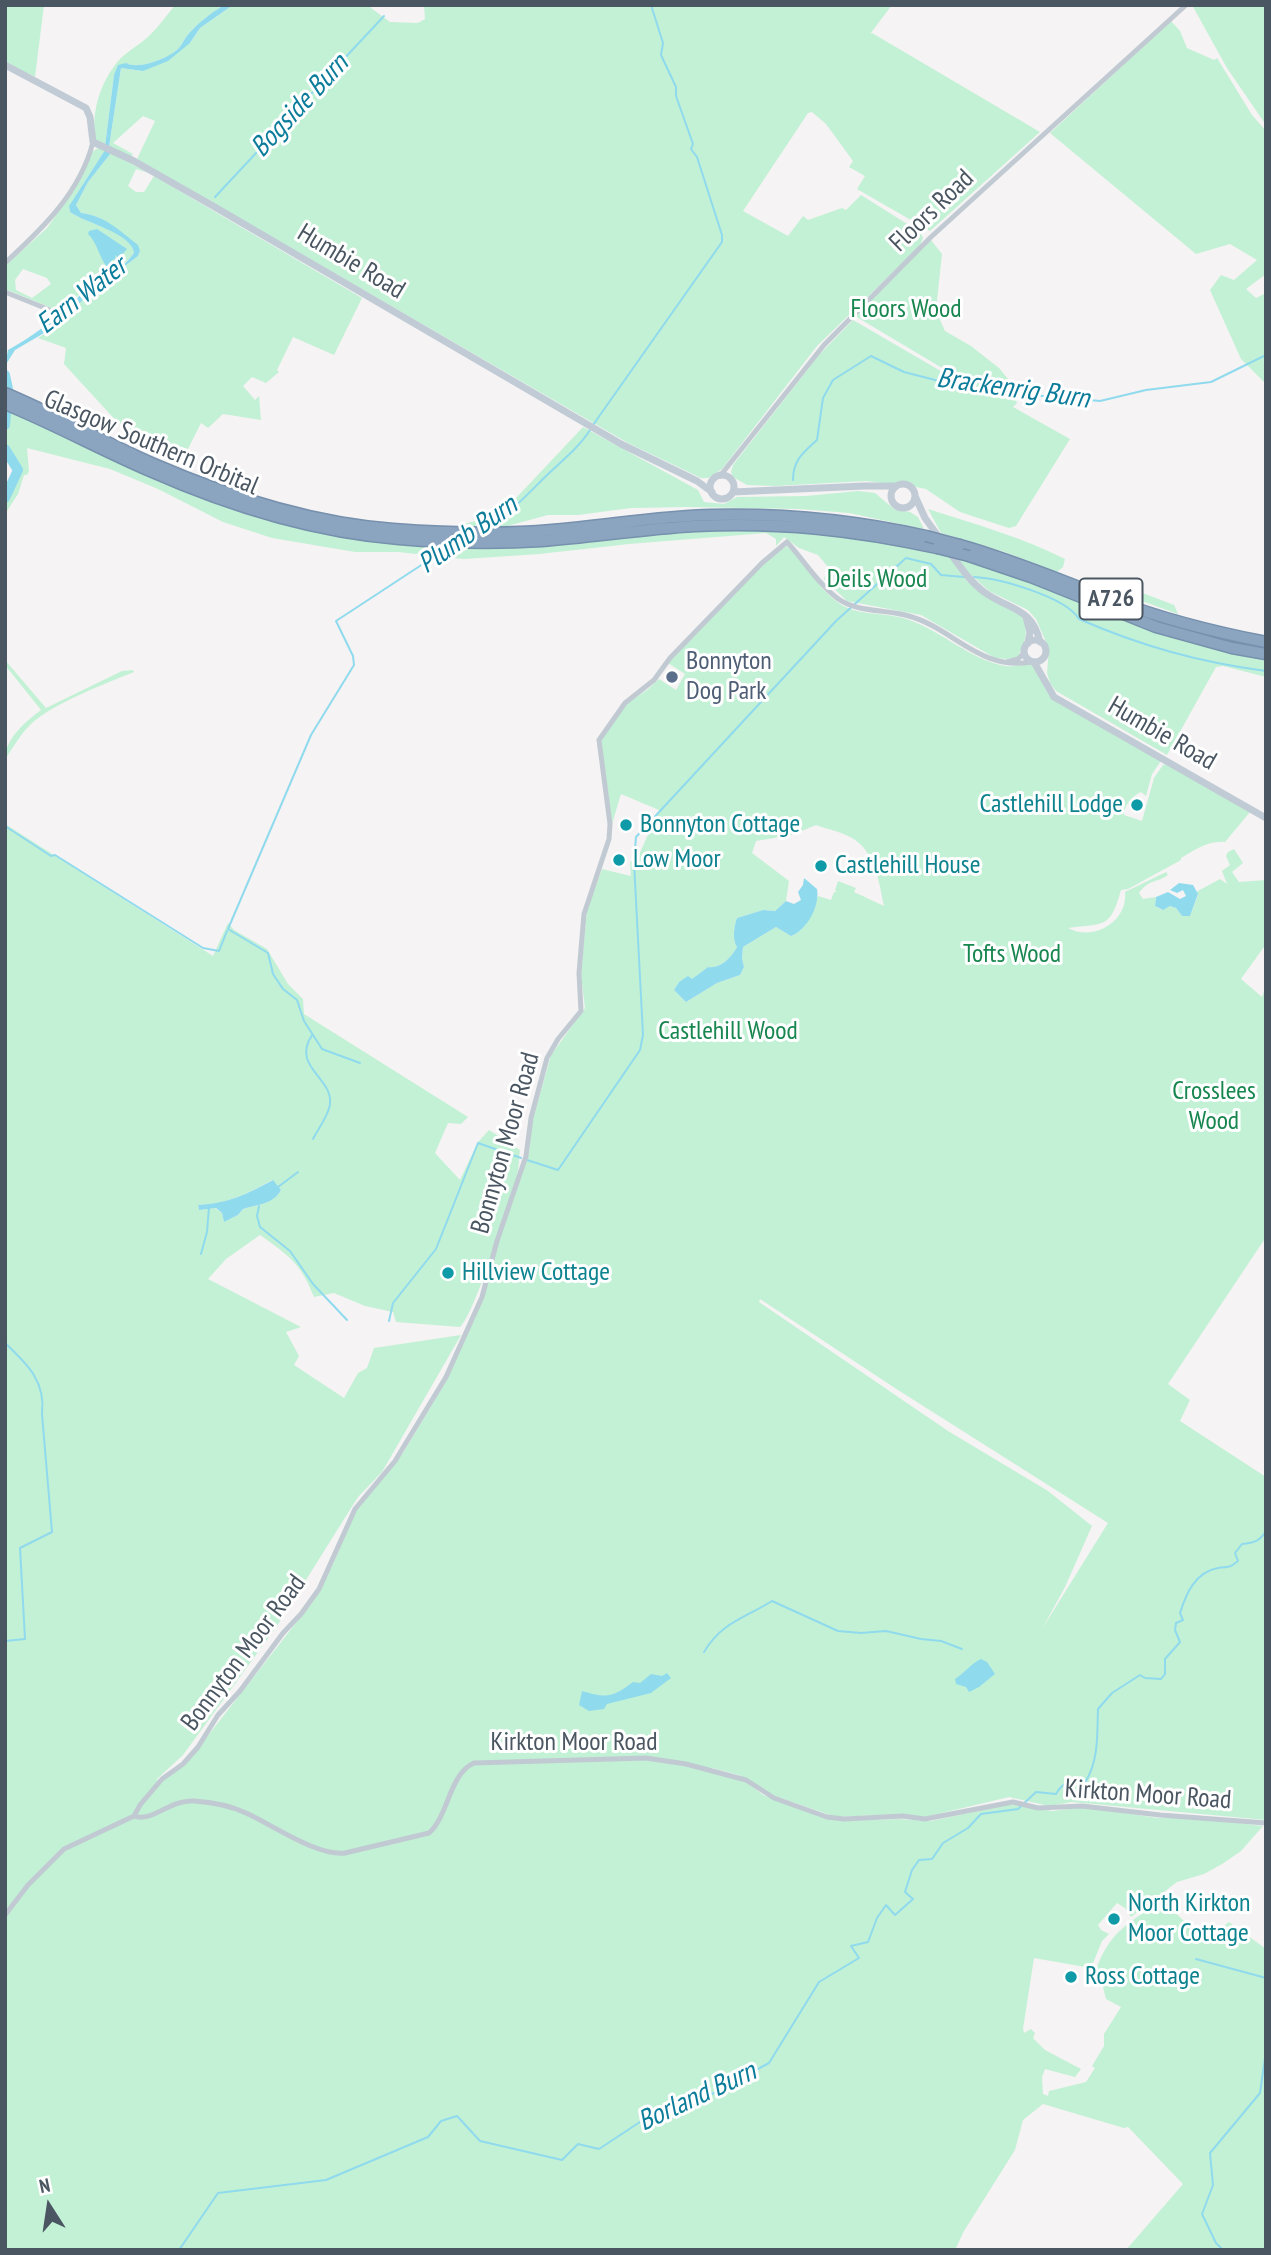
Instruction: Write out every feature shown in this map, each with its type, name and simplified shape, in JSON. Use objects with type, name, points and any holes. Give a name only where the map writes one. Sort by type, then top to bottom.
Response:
[{"type":"highway","name":"Glasgow Southern Orbital","points":[[5,393],[153,463],[201,482],[274,506],[338,521],[390,529],[505,533],[708,515],[846,521],[960,545],[1003,558],[1154,614],[1199,628],[1266,642]]},
{"type":"highway","name":"Glasgow Southern Orbital","points":[[5,404],[197,491],[275,517],[343,532],[428,541],[490,543],[693,526],[758,524],[867,533],[969,556],[1031,577],[1156,627],[1232,648],[1266,654]]},
{"type":"street","name":"Floors Road","points":[[724,478],[824,345],[931,237],[1186,5]]},
{"type":"street","points":[[5,65],[86,108],[97,144],[57,211],[41,230],[5,263]]},
{"type":"street","name":"Humbie Road","points":[[97,144],[213,206],[621,444],[697,481],[712,492]]},
{"type":"street","points":[[5,292],[55,312]]},
{"type":"street","points":[[697,481],[724,478],[748,490]]},
{"type":"street","points":[[724,478],[711,485],[717,498],[724,499],[733,492],[748,490],[908,485],[925,518],[969,578],[985,593],[1025,615],[1035,625],[1040,642],[1046,649],[1044,678]]},
{"type":"street","points":[[724,478],[733,492]]},
{"type":"street","points":[[874,486],[896,506],[915,510],[925,518]]},
{"type":"street","points":[[892,500],[891,493],[896,486]]},
{"type":"street","points":[[902,508],[912,504],[915,496]]},
{"type":"street","name":"Bonnyton Moor Road","points":[[134,1816],[162,1779],[183,1764],[198,1747],[223,1709],[319,1589],[355,1509],[395,1461],[446,1377],[478,1310],[497,1241],[526,1156],[530,1118],[547,1058],[558,1039],[582,1011],[579,973],[584,914],[609,839],[610,824],[599,740],[625,703],[654,680],[670,658],[787,542],[838,599],[850,605],[912,617],[1000,663]]},
{"type":"street","points":[[1000,663],[1018,659],[1024,653],[1030,632],[1025,615]]},
{"type":"street","points":[[1027,643],[1034,640],[1040,642]]},
{"type":"street","name":"Humbie Road","points":[[1024,653],[1055,696],[1266,818]]},
{"type":"street","points":[[1000,663],[1016,665],[1044,658]]},
{"type":"street","name":"Kirkton Moor Road","points":[[134,1816],[148,1818],[180,1801],[210,1803],[242,1811],[330,1853],[345,1853],[429,1833],[464,1770],[474,1763],[634,1758],[686,1764],[727,1774],[746,1780],[774,1798],[827,1817],[844,1819],[903,1816],[925,1819],[1013,1802],[1038,1808],[1082,1806],[1266,1823]]},
{"type":"street","points":[[5,1915],[28,1885],[64,1849],[134,1816]]},
{"type":"green space","points":[[5,5],[44,5],[35,77],[5,63]]},
{"type":"green space","points":[[175,5],[224,5],[199,24],[172,53],[144,64],[125,63],[114,75],[105,146],[96,141],[95,130],[96,108],[102,87],[120,59],[150,35]]},
{"type":"green space","points":[[233,5],[367,5],[390,22],[418,23],[425,19],[424,5],[892,5],[870,34],[1040,132],[930,231],[857,189],[865,176],[849,167],[853,161],[826,124],[812,112],[808,113],[743,211],[788,236],[803,216],[808,220],[842,208],[846,210],[861,195],[920,232],[923,238],[920,246],[817,346],[722,469],[708,478],[701,478],[628,443],[137,159],[155,121],[143,116],[113,143],[133,154],[131,157],[109,147],[121,68],[143,71],[190,43],[200,28]]},
{"type":"green space","points":[[1192,5],[1266,5],[1266,125],[1227,68]]},
{"type":"green space","points":[[1171,21],[1180,31],[1187,48],[1214,60],[1217,58],[1252,115],[1266,131],[1266,274],[1246,289],[1256,298],[1266,293],[1266,384],[1241,359],[1210,290],[1221,275],[1234,280],[1257,260],[1230,244],[1196,254],[1050,133]]},
{"type":"green space","points":[[98,148],[105,150],[69,206],[70,212],[125,239],[134,253],[117,269],[84,290],[61,315],[57,310],[5,289],[5,266],[47,228],[64,204],[92,152]],"holes":[[[23,269],[47,278],[51,284],[32,298],[16,290],[15,280]]]},
{"type":"green space","points":[[111,153],[149,173],[136,169],[128,186],[136,192],[144,192],[154,176],[362,298],[334,355],[293,337],[277,370],[279,372],[266,383],[252,377],[243,386],[255,400],[259,396],[261,420],[223,414],[208,428],[201,423],[184,457],[131,437],[64,364],[66,348],[38,338],[63,322],[87,295],[138,256],[140,251],[113,226],[98,217],[81,213],[76,205],[88,182]]},
{"type":"green space","name":"Floors Wood","points":[[931,240],[942,254],[937,313],[945,331],[971,346],[999,368],[1008,379],[1017,403],[1013,407],[1070,439],[1016,526],[1009,528],[960,512],[926,489],[906,482],[892,484],[866,481],[775,486],[747,485],[733,477],[733,465],[819,355],[853,320],[982,395],[984,393],[855,316]]},
{"type":"green space","name":"Deils Wood","points":[[10,412],[178,488],[393,542],[471,547],[515,546],[661,531],[752,526],[884,540],[949,556],[967,581],[1021,615],[1026,630],[1024,641],[1018,657],[995,658],[921,615],[847,601],[824,579],[828,567],[818,555],[799,548],[784,537],[776,546],[776,539],[766,533],[464,559],[398,552],[355,552],[272,538],[223,522],[158,489],[110,469],[27,448],[29,471],[24,475],[18,494],[5,514],[8,497],[19,469],[5,444]]},
{"type":"green space","points":[[583,427],[698,490],[704,502],[724,504],[737,497],[806,496],[858,491],[875,493],[894,509],[910,512],[918,517],[924,529],[849,513],[799,509],[687,507],[631,508],[578,515],[548,515],[507,526],[464,526],[501,514]]},
{"type":"green space","points":[[928,509],[998,531],[1049,551],[1065,559],[1063,567],[1057,572],[1005,552],[941,533]]},
{"type":"green space","points":[[786,546],[823,589],[843,606],[903,618],[1000,665],[1032,664],[1052,698],[1161,761],[1152,774],[1146,796],[1141,792],[1135,796],[1127,804],[1124,815],[1142,821],[1154,778],[1163,765],[1167,764],[1250,812],[1225,842],[1202,846],[1128,889],[1121,890],[1113,912],[1104,922],[1068,928],[1088,932],[1107,926],[1121,912],[1125,892],[1166,872],[1168,875],[1146,885],[1139,893],[1143,899],[1156,897],[1155,906],[1162,910],[1170,906],[1176,908],[1182,916],[1190,916],[1198,895],[1196,892],[1220,879],[1227,884],[1222,871],[1230,865],[1226,856],[1234,849],[1243,863],[1232,872],[1239,882],[1266,880],[1266,944],[1241,979],[1262,997],[1266,986],[1266,1237],[1168,1384],[1190,1400],[1180,1421],[1266,1477],[1266,1820],[1072,1802],[1049,1806],[1009,1797],[925,1817],[902,1814],[836,1817],[772,1795],[739,1775],[712,1768],[711,1772],[748,1783],[763,1795],[818,1816],[841,1821],[931,1821],[986,1807],[1011,1804],[1052,1811],[1084,1807],[1158,1818],[1197,1818],[1263,1826],[1241,1851],[1204,1874],[1177,1882],[1131,1917],[1125,1908],[1117,1903],[1098,1925],[1109,1934],[1102,1941],[1091,1968],[1034,1958],[1023,2029],[1024,2033],[1031,2029],[1035,2033],[1033,2038],[1045,2050],[1081,2069],[1075,2077],[1045,2069],[1042,2077],[1043,2094],[1048,2096],[1049,2091],[1086,2082],[1104,2046],[1104,2034],[1121,2007],[1106,1999],[1100,1975],[1096,1970],[1115,1936],[1162,1900],[1205,1941],[1229,1922],[1266,1949],[1266,2250],[1126,2250],[1183,2184],[1128,2127],[1043,2104],[1023,2120],[1015,2150],[955,2250],[5,2250],[5,824],[213,956],[228,923],[234,930],[267,949],[288,984],[303,999],[304,1014],[468,1117],[461,1124],[448,1123],[435,1153],[460,1180],[478,1142],[489,1130],[520,1150],[515,1184],[501,1228],[474,1302],[460,1327],[396,1322],[393,1312],[365,1306],[334,1293],[314,1297],[293,1261],[260,1235],[226,1259],[208,1279],[301,1327],[286,1332],[299,1356],[294,1365],[344,1398],[358,1373],[367,1368],[374,1348],[461,1335],[382,1472],[358,1497],[277,1626],[183,1755],[156,1780],[163,1780],[188,1761],[310,1605],[333,1564],[356,1510],[403,1453],[446,1381],[484,1297],[499,1239],[529,1153],[531,1126],[551,1055],[585,1008],[581,975],[587,909],[602,869],[631,876],[630,862],[638,857],[659,810],[621,794],[612,824],[601,739],[626,704],[659,679],[676,690],[685,674],[668,663],[760,567]],"holes":[[[816,825],[848,836],[866,851],[875,868],[884,906],[854,892],[856,888],[838,881],[835,890],[837,892],[834,892],[831,900],[818,896],[805,925],[797,933],[791,936],[776,927],[743,947],[744,967],[740,975],[717,983],[686,1002],[674,990],[679,982],[688,977],[691,980],[708,967],[725,962],[732,955],[737,947],[734,941],[737,918],[763,910],[775,911],[786,901],[789,881],[752,853],[756,841],[792,835]],[[272,1180],[281,1190],[274,1199],[243,1209],[238,1215],[224,1222],[222,1213],[215,1208],[199,1210],[198,1205],[245,1194]],[[760,1299],[1108,1523],[1042,1629],[1065,1587],[1092,1526],[1048,1491],[948,1431],[759,1302]]]},
{"type":"green space","points":[[957,559],[994,569],[1194,643],[1266,658],[1266,677],[1223,666],[1216,667],[1167,755],[1056,691],[1047,673],[1049,649],[1036,619],[1028,610],[989,591]]},
{"type":"green space","points":[[1119,584],[1174,605],[1178,614],[1111,590]]},
{"type":"green space","points":[[5,660],[46,708],[122,671],[134,672],[40,716],[24,732],[5,759],[12,738],[41,710],[5,665]]},
{"type":"water","points":[[224,5],[233,5],[200,28],[190,43],[168,61],[143,71],[121,68],[109,147],[105,146],[114,75],[118,65],[145,64],[172,53],[199,23]]},
{"type":"water","points":[[105,150],[111,153],[88,182],[76,205],[81,213],[104,220],[138,245],[138,256],[87,295],[63,322],[15,350],[5,366],[8,350],[66,311],[83,292],[118,269],[134,253],[131,246],[117,234],[70,212],[69,206]]},
{"type":"water","points":[[97,229],[127,249],[119,258],[115,255],[116,259],[107,267],[88,234],[89,231]]},
{"type":"water","points":[[804,878],[817,889],[817,896],[814,910],[802,929],[791,936],[776,927],[743,947],[744,967],[740,975],[717,983],[686,1002],[674,990],[679,982],[688,976],[692,979],[708,967],[725,962],[732,955],[737,947],[734,933],[737,918],[763,910],[775,911],[786,901],[794,904],[801,900],[798,892]]},
{"type":"water","points":[[1179,883],[1193,885],[1198,894],[1190,916],[1182,916],[1176,908],[1170,906],[1163,910],[1155,906],[1156,897],[1168,892],[1180,899],[1186,896],[1183,890],[1177,893],[1170,890]]},
{"type":"water","points":[[273,1180],[281,1190],[274,1199],[243,1209],[238,1215],[224,1222],[222,1213],[216,1208],[199,1210],[198,1205],[237,1197]]},
{"type":"water","points":[[981,1659],[987,1662],[995,1674],[969,1692],[966,1687],[956,1684],[955,1679]]},
{"type":"water","points":[[667,1673],[671,1678],[651,1693],[607,1704],[604,1709],[589,1711],[579,1705],[582,1691],[609,1695],[633,1682],[640,1683],[651,1674],[662,1676]]},
{"type":"waterway","name":"Plumb Burn","points":[[593,425],[722,242],[697,157],[691,149],[693,144],[676,96],[676,87],[661,55],[663,43],[651,5]]},
{"type":"waterway","name":"Bogside Burn","points":[[215,197],[384,16]]},
{"type":"waterway","name":"Brackenrig Burn","points":[[793,480],[797,462],[817,440],[823,398],[833,380],[871,356],[904,372],[974,390],[1100,401],[1146,390],[1211,382],[1266,355]]},
{"type":"waterway","name":"Earn Water","points":[[5,375],[8,389],[5,425]]},
{"type":"waterway","name":"Plumb Burn","points":[[489,528],[568,456],[590,430]]},
{"type":"waterway","name":"Earn Water","points":[[5,449],[18,470],[5,498]]},
{"type":"waterway","name":"Plumb Burn","points":[[360,1063],[322,1049],[304,1021],[297,1000],[283,989],[273,974],[268,953],[228,929],[311,735],[354,665],[353,656],[336,621],[426,562],[460,546]]},
{"type":"waterway","points":[[527,1160],[558,1170],[640,1050],[643,1035],[634,862],[636,837],[836,621],[906,558],[931,564],[941,575],[964,577]]},
{"type":"waterway","points":[[974,577],[999,581],[1047,596],[1061,603],[1079,619],[1147,645],[1193,658],[1266,671]]},
{"type":"waterway","points":[[5,826],[203,948],[219,951],[227,931]]},
{"type":"waterway","name":"Plumb Burn","points":[[312,1035],[306,1055],[309,1064],[326,1086],[330,1104],[313,1139]]},
{"type":"waterway","points":[[389,1321],[393,1303],[436,1249],[478,1143],[521,1158]]},
{"type":"waterway","name":"Plumb Burn","points":[[278,1187],[298,1172]]},
{"type":"waterway","name":"Plumb Burn","points":[[259,1206],[257,1216],[260,1227],[290,1251],[313,1284],[347,1320]]},
{"type":"waterway","points":[[201,1254],[207,1232],[209,1207]]},
{"type":"waterway","points":[[5,1343],[33,1374],[41,1392],[52,1532],[20,1548],[25,1639],[5,1641]]},
{"type":"waterway","name":"Borland Burn","points":[[179,2250],[218,2193],[326,2180],[428,2137],[441,2121],[457,2116],[480,2141],[562,2160],[578,2144],[599,2149],[646,2118],[701,2100],[769,2063],[819,1982],[859,1958],[851,1946],[868,1942],[877,1918],[886,1905],[895,1915],[913,1899],[905,1892],[912,1870],[919,1860],[932,1859],[943,1843],[968,1828],[981,1814],[1018,1809],[1036,1792],[1056,1794],[1068,1782],[1086,1781],[1095,1755],[1098,1709],[1112,1693],[1140,1675],[1161,1679],[1165,1674],[1165,1659],[1180,1642],[1175,1630],[1176,1623],[1183,1620],[1180,1613],[1197,1579],[1210,1570],[1235,1564],[1238,1561],[1235,1553],[1242,1544],[1256,1541],[1266,1531]]},
{"type":"waterway","points":[[704,1652],[726,1627],[772,1601],[838,1631],[886,1631],[941,1641],[962,1649]]},
{"type":"waterway","points":[[1196,1959],[1266,1978]]},
{"type":"waterway","points":[[1223,2250],[1216,2243],[1202,2214],[1213,2185],[1210,2153],[1260,2093],[1266,2051]]},
{"type":"place","name":"Bonnyton Dog Park","points":[[672,677]]},
{"type":"place","name":"Castlehill Lodge","points":[[1137,805]]},
{"type":"place","name":"Bonnyton Cottage","points":[[626,825]]},
{"type":"place","name":"Low Moor","points":[[619,860]]},
{"type":"place","name":"Castlehill House","points":[[821,866]]},
{"type":"place","name":"Hillview Cottage","points":[[448,1273]]},
{"type":"place","name":"North Kirkton Moor Cottage","points":[[1114,1919]]},
{"type":"place","name":"Ross Cottage","points":[[1071,1977]]},
{"type":"park label","name":"Tofts Wood","points":[[1012,955]]},
{"type":"park label","name":"Castlehill Wood","points":[[728,1032]]},
{"type":"park label","name":"Crosslees Wood","points":[[1214,1107]]}]
